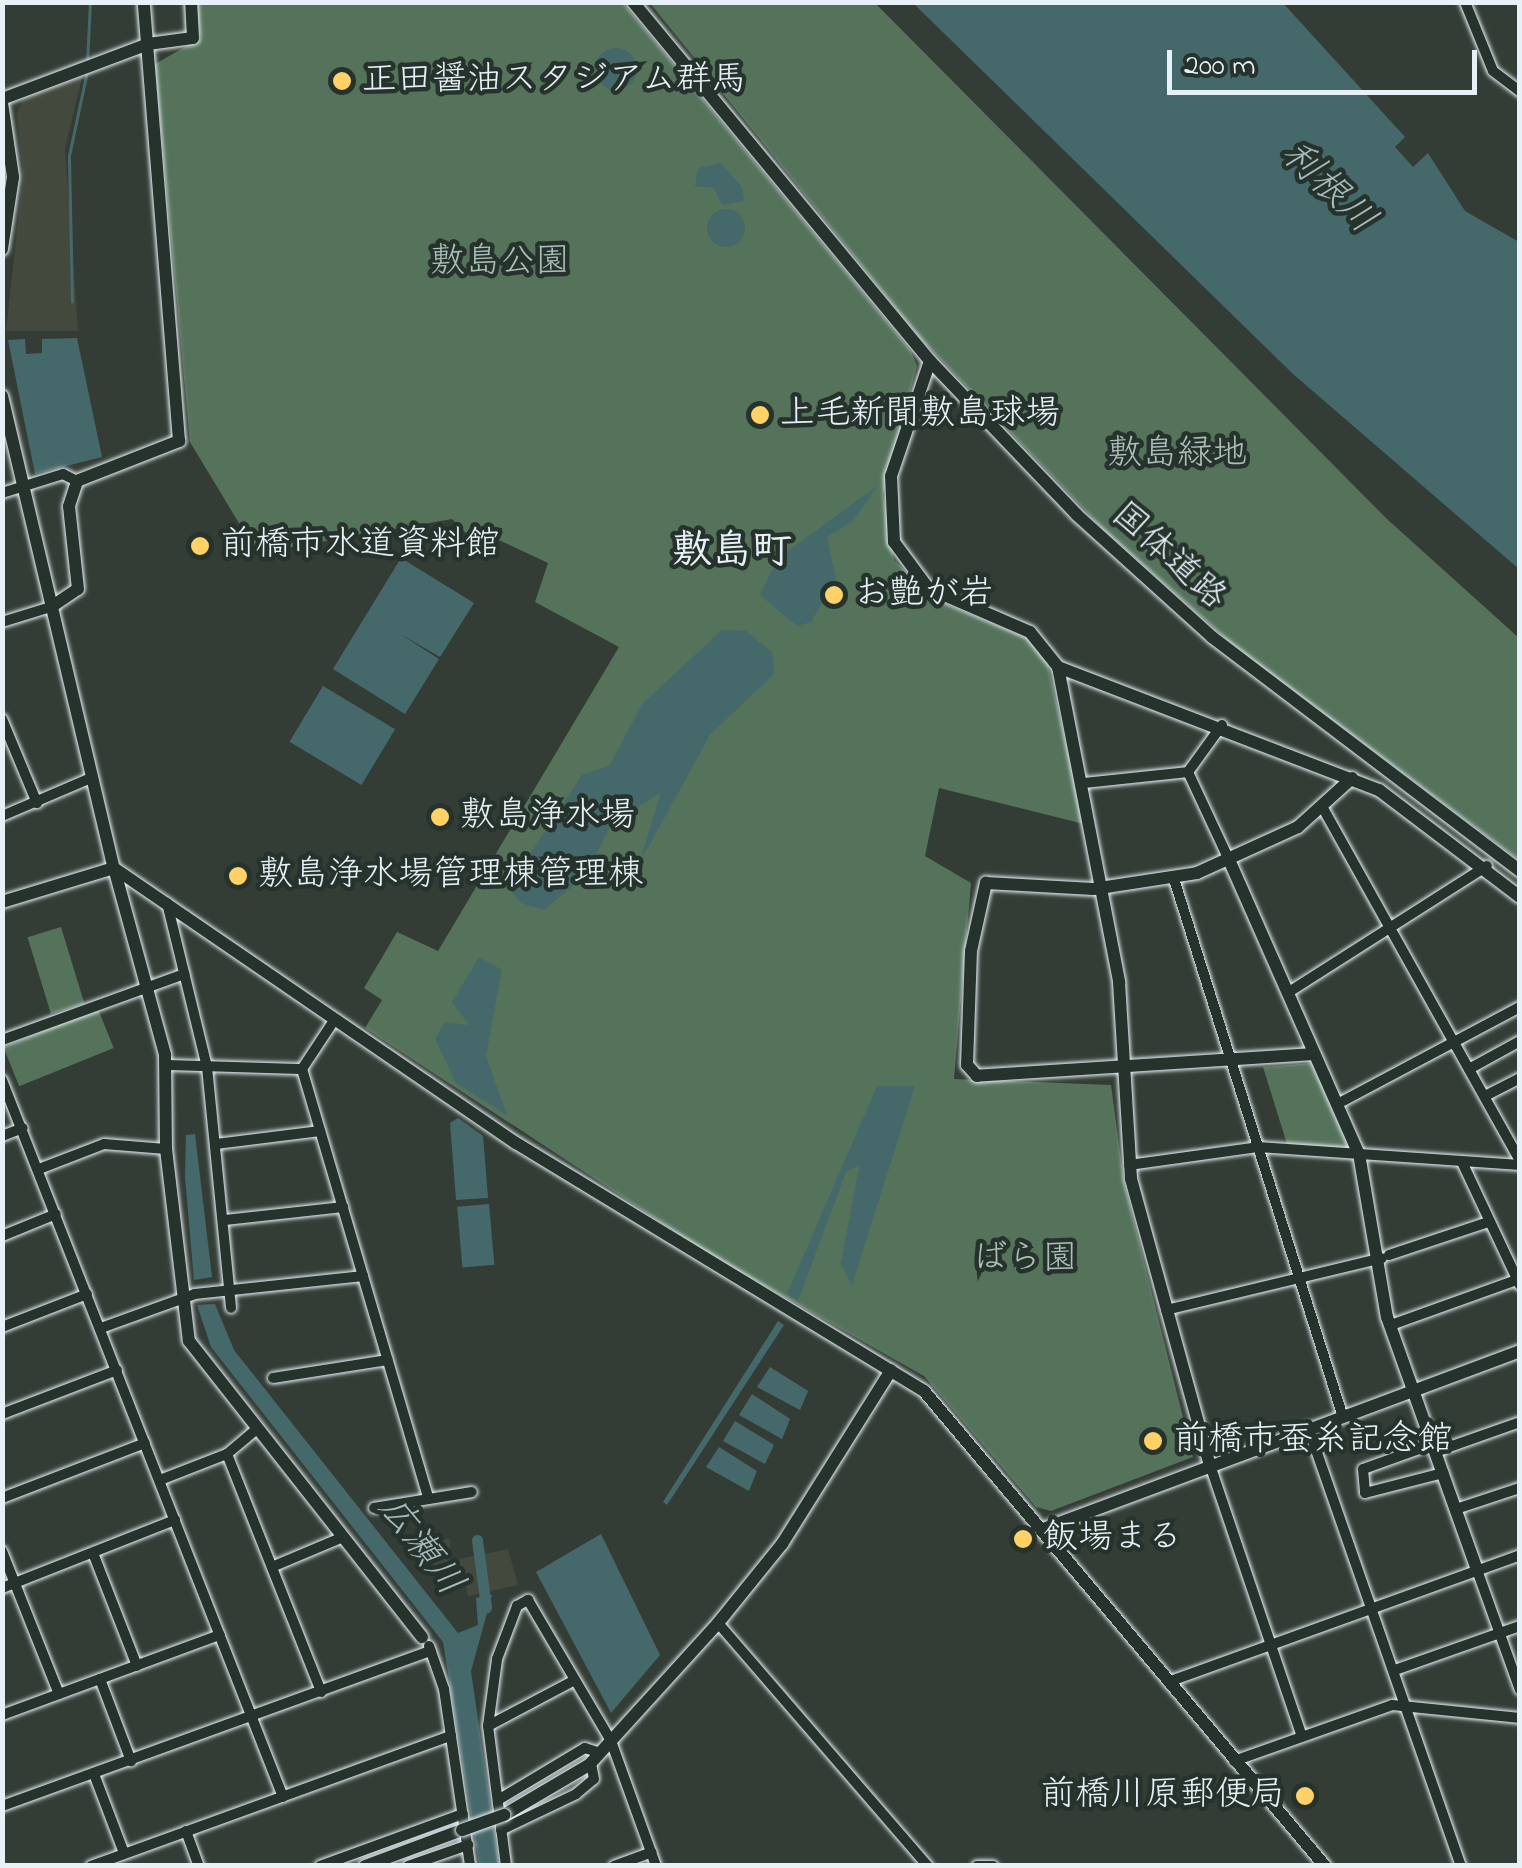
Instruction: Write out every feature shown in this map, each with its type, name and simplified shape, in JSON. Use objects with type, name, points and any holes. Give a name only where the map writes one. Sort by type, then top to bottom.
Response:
[{"type":"street","points":[[2,493],[63,474],[77,481],[178,441],[144,2]]},
{"type":"street","points":[[2,249],[8,188],[2,101],[148,44],[193,38],[191,2]]},
{"type":"street","name":"国体道路","points":[[633,2],[930,361],[1198,625],[1520,871]]},
{"type":"street","points":[[1465,2],[1493,71],[1520,91]]},
{"type":"street","points":[[930,361],[892,476],[900,556],[942,596],[1036,636],[1058,667],[1084,783],[1120,995],[1120,1072],[1129,1164],[1208,1462],[1301,1734]]},
{"type":"street","points":[[2,396],[91,778],[165,1065],[166,1149],[182,1298],[196,1353],[431,1651],[451,1736],[470,1866]]},
{"type":"street","points":[[2,622],[52,608],[78,589],[70,506],[77,481]]},
{"type":"street","points":[[1058,667],[1222,724],[1352,778],[1488,865],[1520,897]]},
{"type":"street","points":[[2,719],[37,803]]},
{"type":"street","points":[[1084,783],[1188,772],[1222,724]]},
{"type":"street","points":[[1188,772],[1344,1101],[1363,1154],[1385,1257],[1390,1325],[1519,1689]]},
{"type":"street","points":[[2,816],[91,778]]},
{"type":"street","points":[[1314,1054],[1120,1072],[977,1076],[967,1065],[982,885],[1103,888],[1174,878],[1230,862],[1324,810],[1352,778]]},
{"type":"street","points":[[1129,1164],[1258,1146],[1462,1162],[1520,1162],[1324,810]]},
{"type":"street","points":[[1230,862],[1314,1054],[1363,1154]]},
{"type":"street","points":[[1292,990],[1488,865]]},
{"type":"street","points":[[2,902],[114,868]]},
{"type":"street","points":[[114,868],[702,1261],[890,1370],[948,1414],[1325,1866]]},
{"type":"street","points":[[1174,878],[1342,1414]]},
{"type":"street","points":[[166,903],[206,1067],[226,1220],[231,1308]]},
{"type":"street","points":[[2,1040],[184,974]]},
{"type":"street","points":[[1344,1101],[1520,1006]]},
{"type":"street","points":[[302,1069],[336,1019]]},
{"type":"street","points":[[1469,1069],[1520,1041]]},
{"type":"street","points":[[165,1065],[302,1069]]},
{"type":"street","points":[[302,1069],[427,1495]]},
{"type":"street","points":[[1485,1096],[1520,1078]]},
{"type":"street","points":[[2,1080],[283,1797]]},
{"type":"street","points":[[2,1136],[23,1128]]},
{"type":"street","points":[[216,1144],[320,1132]]},
{"type":"street","points":[[38,1169],[104,1144],[166,1149]]},
{"type":"street","points":[[1390,1325],[1518,1282],[1462,1162]]},
{"type":"street","points":[[226,1220],[343,1206]]},
{"type":"street","points":[[2,1236],[56,1214]]},
{"type":"street","points":[[1166,1310],[1385,1257],[1488,1222]]},
{"type":"street","points":[[100,1328],[182,1298],[363,1276]]},
{"type":"street","points":[[2,1327],[87,1294]]},
{"type":"street","points":[[1043,1529],[1208,1462],[1520,1351]]},
{"type":"street","points":[[274,1378],[388,1360]]},
{"type":"street","points":[[2,1414],[117,1370]]},
{"type":"street","points":[[364,1866],[504,1815],[596,1758],[718,1623],[782,1544],[890,1370]]},
{"type":"street","points":[[1442,1473],[1370,1497],[1360,1475],[1520,1422]]},
{"type":"street","points":[[1308,1426],[1461,1866]]},
{"type":"street","points":[[160,1480],[227,1454],[256,1430]]},
{"type":"street","points":[[2,1498],[145,1442]]},
{"type":"street","points":[[227,1454],[321,1692]]},
{"type":"street","points":[[1456,1510],[1520,1488]]},
{"type":"street","points":[[374,1508],[427,1495],[472,1492]]},
{"type":"street","points":[[2,1588],[175,1520]]},
{"type":"street","points":[[272,1567],[343,1538]]},
{"type":"street","points":[[2,1551],[59,1694]]},
{"type":"street","points":[[93,1553],[137,1666]]},
{"type":"street","points":[[1168,1682],[1520,1555]]},
{"type":"street","points":[[506,1866],[488,1726],[497,1660],[520,1602],[531,1601],[611,1741],[656,1866]]},
{"type":"street","points":[[718,1623],[928,1866]]},
{"type":"street","points":[[1394,1670],[1520,1626]]},
{"type":"street","points":[[2,1715],[220,1635]]},
{"type":"street","points":[[2,1806],[431,1651]]},
{"type":"street","points":[[100,1679],[131,1760]]},
{"type":"street","points":[[488,1726],[575,1680]]},
{"type":"street","points":[[1234,1761],[1301,1734],[1406,1704],[1520,1718]]},
{"type":"street","points":[[90,1866],[451,1736]]},
{"type":"street","points":[[498,1800],[589,1747],[596,1758],[592,1782],[501,1830]]},
{"type":"street","points":[[94,1774],[124,1854]]},
{"type":"street","points":[[320,1866],[464,1814]]},
{"type":"street","points":[[186,1831],[199,1866]]},
{"type":"street","points":[[408,1866],[468,1845]]},
{"type":"street","points":[[614,1866],[652,1852]]},
{"type":"street","points":[[976,1866],[992,1866]]},
{"type":"shaded area","points":[[82,77],[65,149],[78,331],[6,331],[23,177],[17,112],[24,98]]},
{"type":"shaded area","points":[[450,1539],[450,1561],[508,1549],[518,1585],[468,1596],[465,1584],[424,1559],[429,1541]]},
{"type":"green space","name":"敷島公園","points":[[196,3],[623,3],[911,351],[917,366],[883,494],[894,560],[936,600],[1029,639],[1047,661],[1084,824],[939,788],[925,856],[971,883],[954,1079],[1111,1085],[1124,1182],[1193,1457],[1051,1511],[1036,1507],[924,1376],[714,1257],[365,1028],[382,1000],[364,988],[397,932],[438,951],[619,647],[535,602],[548,563],[499,540],[476,543],[452,519],[257,553],[190,442],[155,64],[201,38]]},
{"type":"green space","name":"敷島緑地","points":[[650,3],[875,3],[1387,519],[1519,638],[1519,860],[1238,649],[1104,530],[921,339]]},
{"type":"green space","points":[[61,927],[84,1004],[51,1014],[28,937]]},
{"type":"green space","points":[[98,1009],[114,1048],[19,1086],[3,1047]]},
{"type":"green space","points":[[1314,1063],[1351,1143],[1348,1149],[1287,1144],[1263,1067]]},
{"type":"water","name":"利根川","points":[[913,3],[1283,3],[1405,137],[1395,147],[1413,167],[1428,153],[1465,211],[1519,242],[1519,569],[1293,374]]},
{"type":"water","points":[[616,48],[631,54],[637,69],[631,84],[616,90],[601,84],[595,69],[601,54]]},
{"type":"water","points":[[721,163],[742,187],[744,201],[722,205],[714,188],[695,186],[698,168]]},
{"type":"water","points":[[726,209],[739,215],[745,228],[739,241],[726,247],[713,241],[707,228],[713,215]]},
{"type":"water","points":[[77,338],[102,457],[35,474],[8,340],[25,339],[26,354],[42,353],[42,339]]},
{"type":"water","points":[[877,486],[854,520],[827,537],[836,579],[811,622],[797,626],[760,595],[778,558]]},
{"type":"water","points":[[401,558],[474,603],[440,657],[400,634],[439,659],[405,714],[333,669]]},
{"type":"water","points":[[722,630],[746,631],[773,653],[774,674],[710,735],[641,857],[661,792],[611,825],[593,860],[597,881],[574,885],[544,910],[521,903],[508,887],[582,775],[610,765],[642,704]]},
{"type":"water","points":[[323,686],[395,729],[362,785],[290,742]]},
{"type":"water","points":[[479,957],[502,970],[486,1056],[507,1115],[456,1083],[435,1039],[444,1023],[469,1025],[452,1002]]},
{"type":"water","points":[[877,1086],[915,1086],[852,1285],[841,1264],[859,1166],[846,1172],[798,1301],[787,1294]]},
{"type":"water","points":[[458,1118],[483,1136],[488,1198],[456,1200],[450,1123]]},
{"type":"water","points":[[195,1134],[212,1277],[194,1280],[185,1177],[186,1135]]},
{"type":"water","points":[[489,1204],[494,1265],[462,1268],[457,1207]]},
{"type":"water","points":[[215,1304],[234,1350],[458,1633],[478,1625],[476,1598],[492,1595],[471,1671],[499,1865],[479,1865],[443,1642],[211,1347],[197,1305]]},
{"type":"water","points":[[778,1321],[784,1325],[667,1505],[663,1502]]},
{"type":"water","points":[[770,1367],[808,1391],[800,1410],[757,1387]]},
{"type":"water","points":[[752,1394],[790,1419],[782,1439],[739,1415]]},
{"type":"water","points":[[735,1421],[774,1445],[765,1464],[723,1441]]},
{"type":"water","points":[[719,1447],[757,1471],[749,1491],[706,1467]]},
{"type":"water","points":[[601,1534],[660,1655],[611,1713],[536,1572]]},
{"type":"waterway","points":[[87,63],[90,2]]},
{"type":"waterway","points":[[72,302],[69,156],[87,71]]},
{"type":"waterway","name":"広瀬川","points":[[477,1540],[486,1607]]},
{"type":"place","name":"正田醤油スタジアム群馬","points":[[342,81]]},
{"type":"place","name":"上毛新聞敷島球場","points":[[760,415]]},
{"type":"place","name":"前橋市水道資料館","points":[[200,546]]},
{"type":"place","name":"お艶が岩","points":[[834,595]]},
{"type":"place","name":"敷島浄水場","points":[[440,817]]},
{"type":"place","name":"敷島浄水場管理棟管理棟","points":[[238,876]]},
{"type":"place","name":"前橋市蚕糸記念館","points":[[1153,1441]]},
{"type":"place","name":"飯場まる","points":[[1023,1539]]},
{"type":"place","name":"前橋川原郵便局","points":[[1305,1796]]},
{"type":"district","name":"敷島町","points":[[732,553]]},
{"type":"park label","name":"ばら園","points":[[1025,1260]]}]
